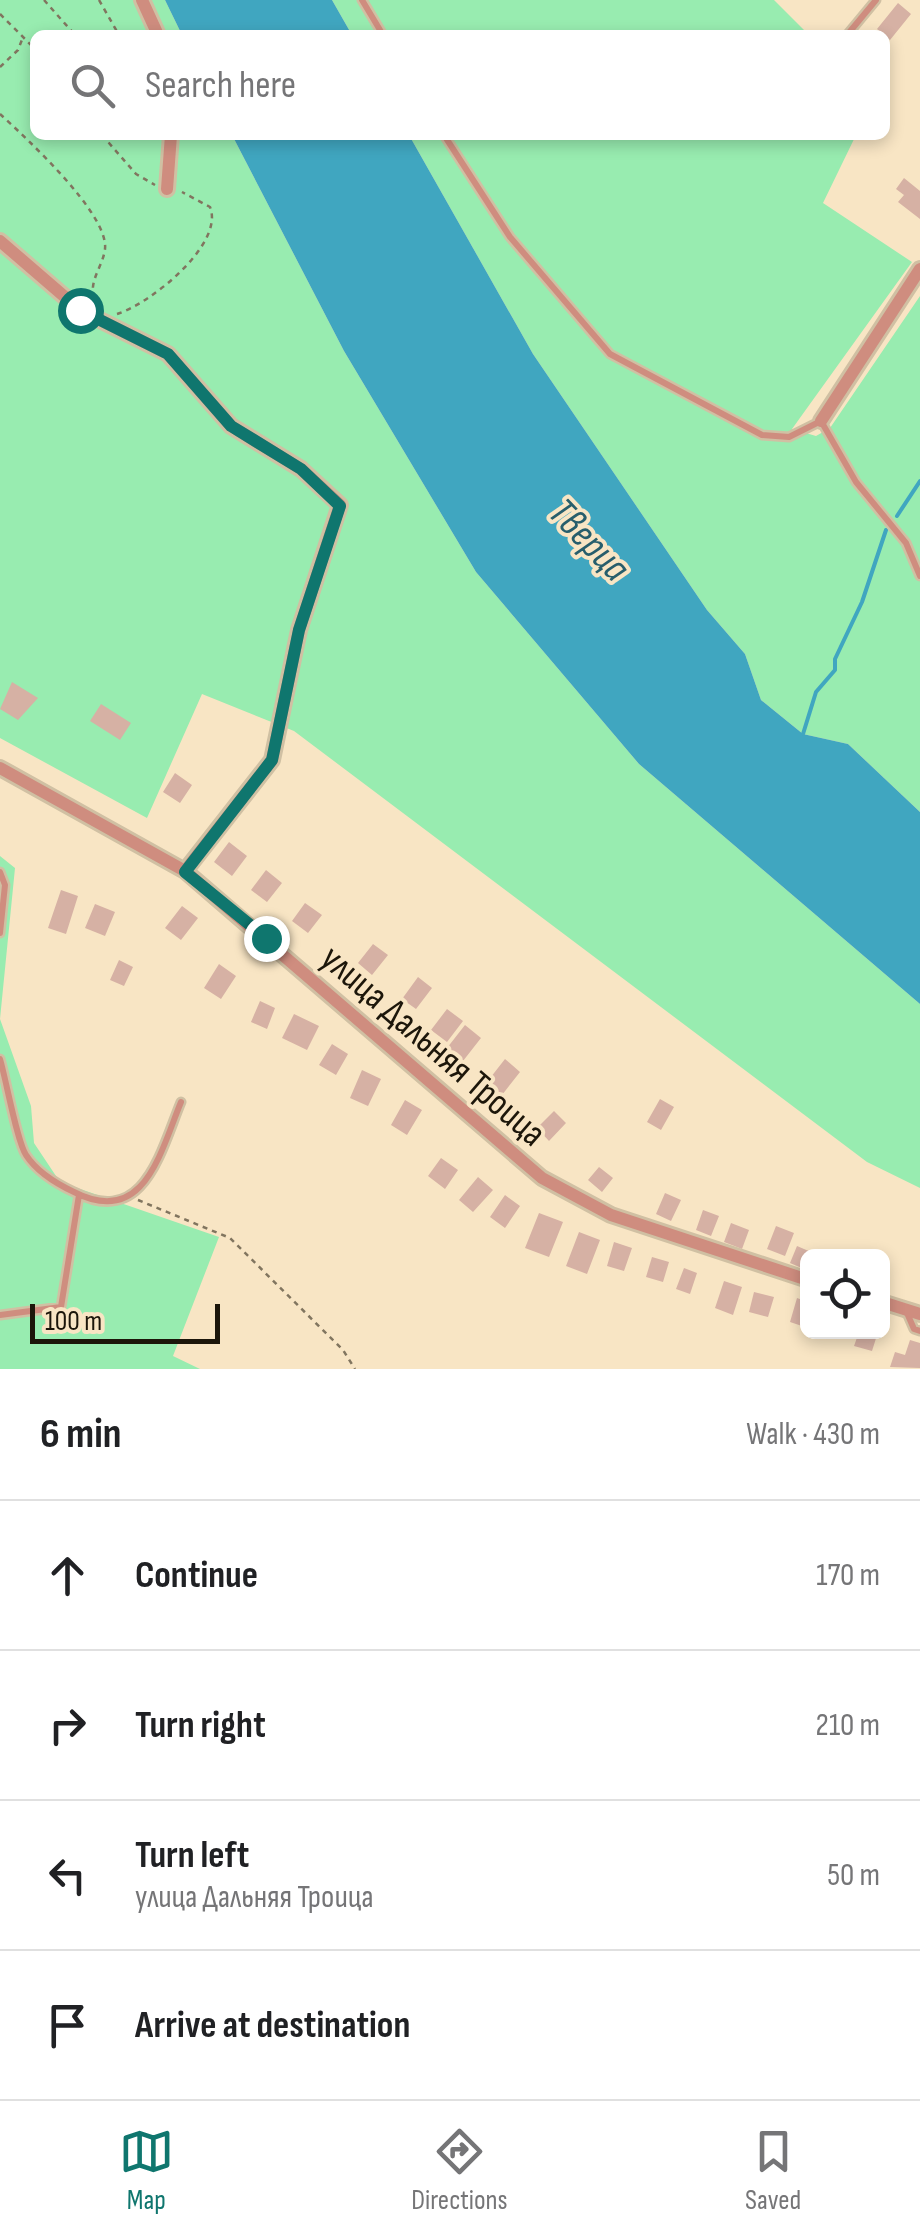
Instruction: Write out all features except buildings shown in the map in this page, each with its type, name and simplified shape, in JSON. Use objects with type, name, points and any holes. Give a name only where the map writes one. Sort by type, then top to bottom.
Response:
[{"type":"street","points":[[142,0],[156,30]]},
{"type":"street","points":[[166,189],[171,140]]},
{"type":"street","points":[[0,241],[80,310],[168,354],[231,426],[301,469],[340,506],[299,630],[272,760],[185,872]]},
{"type":"street","points":[[821,420],[920,269]]},
{"type":"street","name":"улица Дальняя Троица","points":[[0,768],[185,872],[542,1178],[611,1215],[800,1277]]},
{"type":"street","points":[[890,1305],[920,1314]]},
{"type":"lane","points":[[362,0],[380,30]]},
{"type":"lane","points":[[851,30],[876,0]]},
{"type":"lane","points":[[447,140],[510,237],[610,354],[762,435],[789,436],[821,420],[856,482],[906,543],[920,553]]},
{"type":"lane","points":[[906,543],[920,576]]},
{"type":"lane","points":[[0,872],[4,885],[0,932]]},
{"type":"lane","points":[[0,1059],[24,1153],[51,1180],[79,1195],[110,1204],[132,1198],[155,1166],[181,1102]]},
{"type":"lane","points":[[0,1315],[61,1307],[79,1195]]},
{"type":"lane","points":[[906,1310],[914,1330],[920,1331]]},
{"type":"path","points":[[44,0],[71,30]]},
{"type":"path","points":[[99,0],[116,30]]},
{"type":"path","points":[[0,14],[30,44]]},
{"type":"path","points":[[0,67],[18,50],[23,37]]},
{"type":"path","points":[[0,114],[99,220],[105,248],[92,296],[101,311]]},
{"type":"path","points":[[106,140],[136,174],[210,207],[216,220],[211,236],[156,292],[113,314]]},
{"type":"path","points":[[132,1198],[230,1238],[343,1350],[355,1369]]},
{"type":"green space","points":[[0,0],[165,0],[180,30],[30,30],[30,140],[235,140],[344,351],[476,572],[639,764],[920,1004],[920,1188],[867,1162],[294,731],[202,694],[147,818],[0,738]]},
{"type":"green space","points":[[332,0],[774,0],[804,30],[349,30]]},
{"type":"green space","points":[[412,140],[854,140],[823,203],[912,262],[792,429],[816,436],[830,428],[920,296],[920,812],[848,744],[803,734],[761,700],[745,654],[707,610],[533,354]]},
{"type":"green space","points":[[0,856],[15,868],[0,1019]]},
{"type":"green space","points":[[0,1019],[31,1106],[34,1143],[60,1182],[219,1237],[173,1356],[200,1369],[0,1369]]},
{"type":"water","points":[[165,0],[332,0],[349,30],[180,30]]},
{"type":"water","name":"Тверца","points":[[235,140],[412,140],[533,354],[707,610],[745,654],[761,700],[803,734],[848,744],[920,812],[920,1004],[639,764],[476,572],[344,351]]},
{"type":"waterway","points":[[897,516],[920,481]]},
{"type":"waterway","points":[[803,734],[816,692],[835,670],[835,659],[862,602],[886,530]]},
{"type":"route","points":[[80,310],[168,354],[231,426],[301,469],[340,506],[299,630],[283,692],[272,760],[185,872],[266,938]]}]
